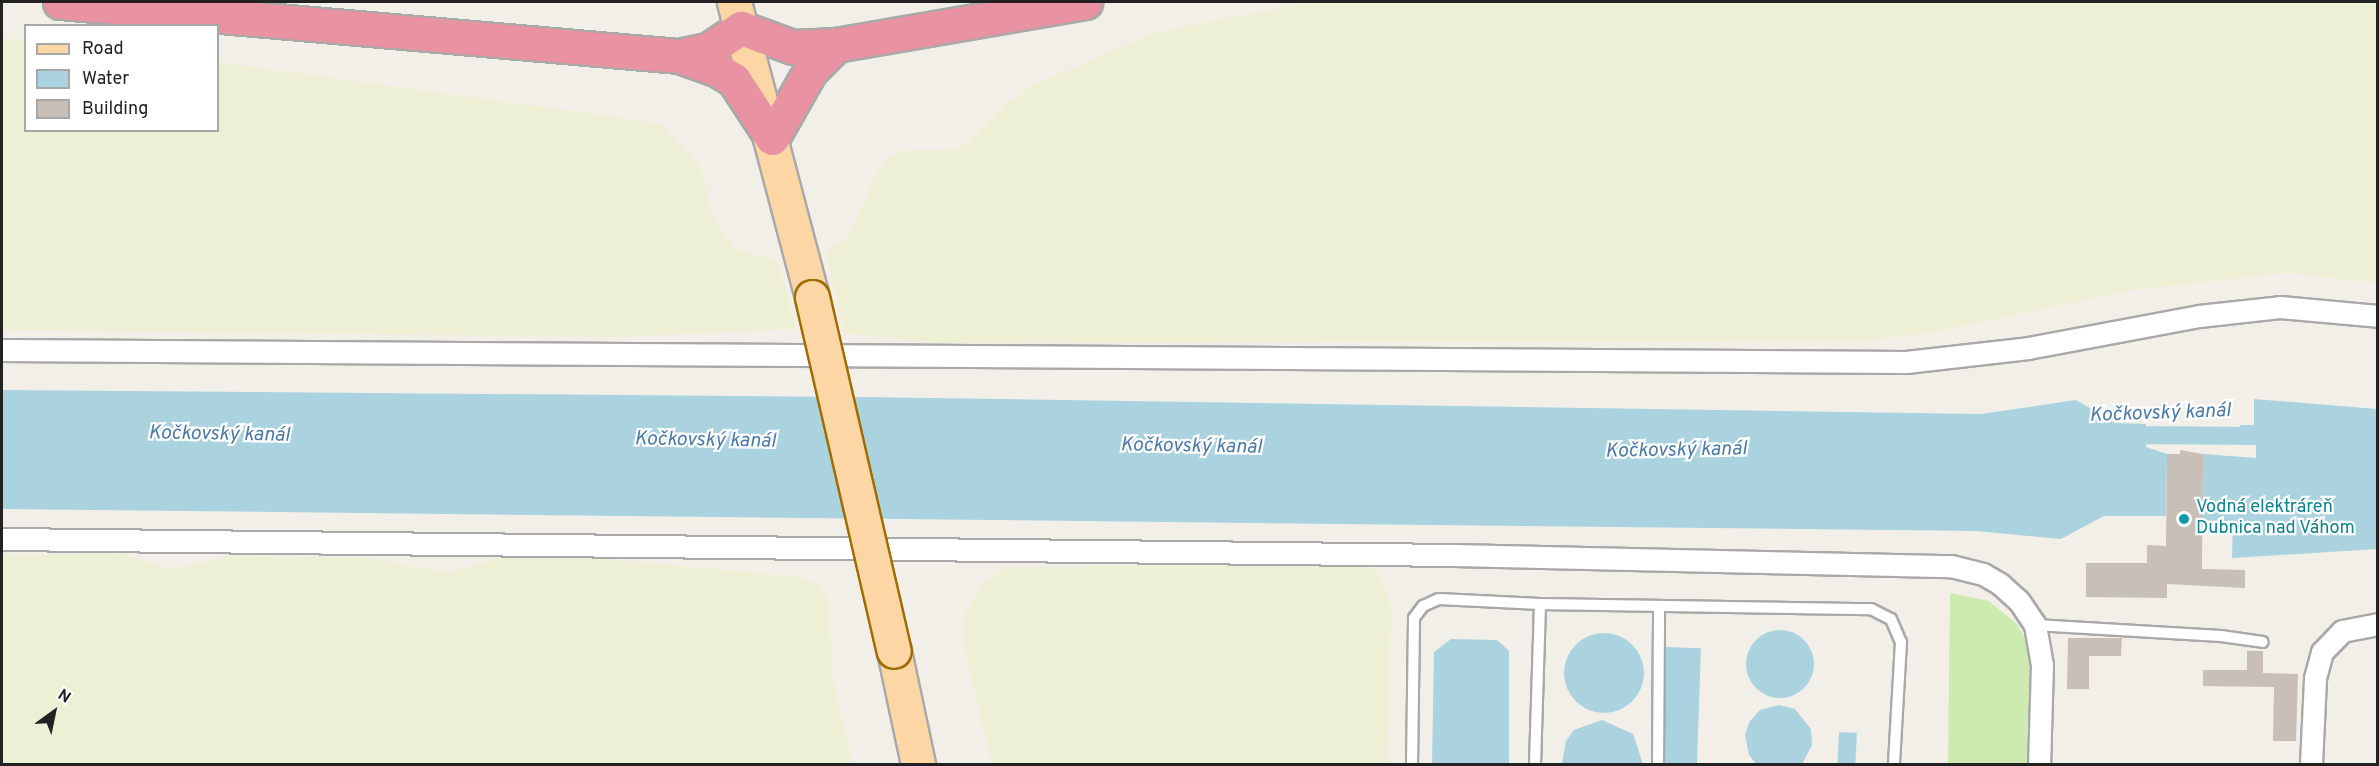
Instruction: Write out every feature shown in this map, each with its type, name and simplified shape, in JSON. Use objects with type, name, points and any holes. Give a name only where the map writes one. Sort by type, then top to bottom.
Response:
[{"type":"highway","points":[[60,2],[679,56],[718,70],[734,80],[772,138],[805,78],[836,45]]},
{"type":"highway","points":[[679,56],[708,50],[737,14],[793,46],[836,45],[1085,2]]},
{"type":"main road","points":[[737,14],[772,138],[894,651],[918,765]]},
{"type":"street","points":[[2,350],[1906,362],[2028,348],[2199,316],[2280,307],[2378,316]]},
{"type":"street","points":[[2,539],[1313,553],[1929,565],[1964,568],[1989,578],[2019,601],[2035,625],[2042,665],[2039,765]]},
{"type":"street","points":[[2311,765],[2314,678],[2322,652],[2342,631],[2378,624]]},
{"type":"lane","points":[[1412,765],[1414,618],[1423,606],[1439,599],[1540,604],[1872,609],[1891,619],[1901,642],[1894,765]]},
{"type":"lane","points":[[1535,765],[1540,604]]},
{"type":"lane","points":[[1658,765],[1659,606]]},
{"type":"lane","points":[[2035,625],[2221,636],[2263,642]]},
{"type":"green space","points":[[1309,2],[2377,2],[2377,283],[2287,273],[2133,290],[1940,331],[1865,341],[940,343],[844,333],[826,253],[849,234],[879,168],[891,156],[906,150],[953,150],[966,145],[1008,102],[1031,86],[1156,32]]},
{"type":"green space","points":[[2,39],[24,40],[24,132],[219,132],[219,62],[659,123],[701,166],[711,214],[735,249],[778,261],[796,329],[616,337],[2,330]]},
{"type":"green space","points":[[123,554],[170,569],[234,556],[368,558],[448,573],[502,557],[576,556],[797,577],[816,583],[828,597],[833,680],[853,764],[2,764],[2,555]]},
{"type":"green space","points":[[1364,565],[1379,573],[1391,606],[1388,764],[992,764],[965,652],[965,614],[981,585],[1005,567]]},
{"type":"green space","points":[[1950,593],[1989,601],[2017,624],[2033,652],[2031,764],[1948,764]]},
{"type":"water","points":[[2,390],[863,397],[1981,414],[2076,400],[2115,423],[2146,424],[2146,447],[2167,454],[2166,516],[2104,516],[2061,539],[1976,531],[2,509]]},
{"type":"water","name":"Kočkovský kanál","points":[[2254,399],[2377,409],[2377,549],[2232,558],[2233,523],[2202,523],[2203,454],[2256,458],[2256,443],[2240,442],[2240,425],[2254,425]]},
{"type":"water","points":[[1780,630],[1793,633],[1804,640],[1811,651],[1814,664],[1811,677],[1804,688],[1793,695],[1780,698],[1767,695],[1756,688],[1749,677],[1746,664],[1749,651],[1756,640],[1767,633]]},
{"type":"water","points":[[1604,633],[1619,636],[1632,645],[1641,658],[1644,673],[1641,688],[1632,701],[1619,710],[1604,713],[1589,710],[1576,701],[1567,688],[1564,673],[1567,658],[1576,645],[1589,636]]},
{"type":"water","points":[[1451,639],[1497,640],[1509,651],[1509,764],[1432,764],[1434,652]]},
{"type":"water","points":[[1665,647],[1701,648],[1697,764],[1661,764]]},
{"type":"water","points":[[1779,705],[1795,709],[1811,729],[1812,745],[1802,764],[1756,764],[1749,755],[1745,735],[1750,721],[1760,710]]},
{"type":"water","points":[[1602,720],[1633,734],[1643,764],[1562,764],[1566,741],[1574,730]]},
{"type":"water","points":[[1839,732],[1857,733],[1855,764],[1837,764]]},
{"type":"building","points":[[2180,450],[2203,454],[2202,569],[2245,570],[2245,588],[2167,584],[2167,598],[2086,597],[2086,563],[2147,563],[2147,545],[2166,546],[2167,454],[2180,454]]},
{"type":"building","points":[[2068,638],[2122,638],[2121,656],[2089,656],[2089,689],[2067,689]]},
{"type":"building","points":[[2247,651],[2263,651],[2263,673],[2298,674],[2296,741],[2273,741],[2274,687],[2203,686],[2203,670],[2247,670]]},
{"type":"waterway","name":"Kočkovský kanál","points":[[2122,435],[2262,436]]},
{"type":"place","name":"Vodná elektráreň Dubnica nad Váhom","points":[[2184,519]]}]
